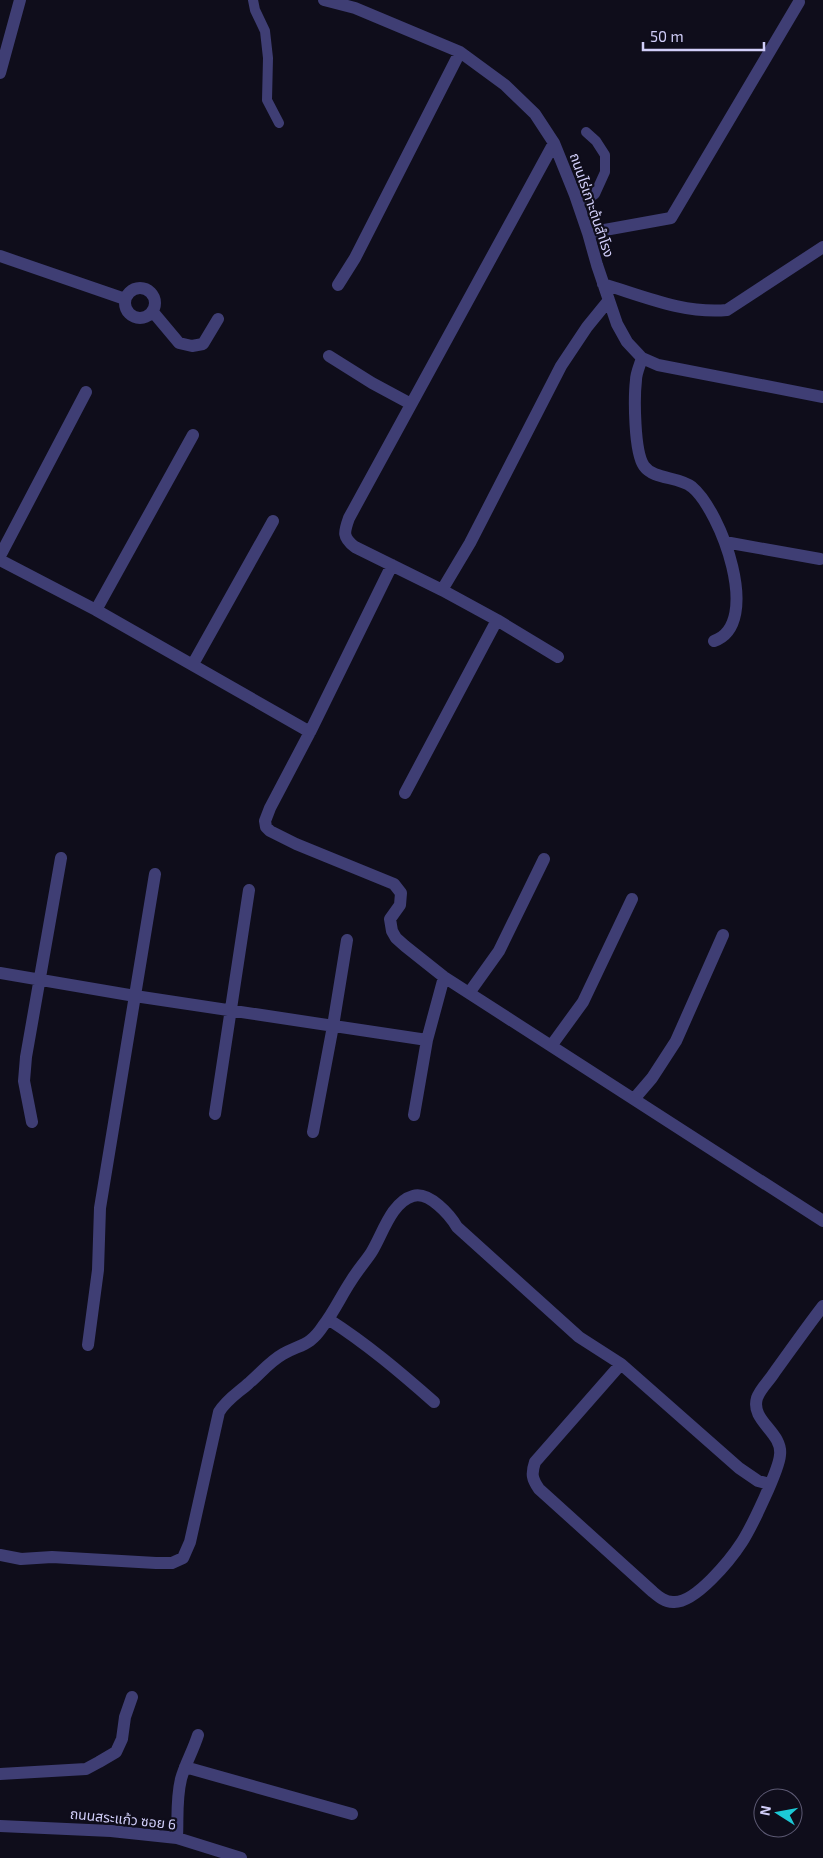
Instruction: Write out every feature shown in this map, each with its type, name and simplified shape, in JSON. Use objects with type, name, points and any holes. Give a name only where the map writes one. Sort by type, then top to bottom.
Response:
[{"type":"street","points":[[0,73],[20,0]]},
{"type":"street","name":"ถนนไร่เกาะต้นสำโรง","points":[[324,0],[355,8],[460,52],[505,85],[536,114],[554,143],[579,206],[617,324],[626,342],[642,358],[658,365],[823,397]]},
{"type":"street","points":[[588,234],[670,218],[800,2]]},
{"type":"street","points":[[338,285],[355,258],[460,52]]},
{"type":"street","points":[[554,143],[349,518],[344,532],[347,541],[354,547],[442,590],[497,620],[558,657]]},
{"type":"street","points":[[603,284],[680,307],[713,311],[727,310],[823,247]]},
{"type":"street","points":[[0,256],[125,299]]},
{"type":"street","points":[[144,288],[154,298],[155,302],[152,312],[145,318],[131,316],[126,309],[125,299],[127,295],[134,289],[144,288]]},
{"type":"street","points":[[442,590],[470,543],[561,366],[587,327],[609,300]]},
{"type":"street","points":[[152,312],[179,344],[187,346],[203,344],[218,319]]},
{"type":"street","points":[[329,356],[372,383],[411,404]]},
{"type":"street","points":[[642,358],[636,378],[635,406],[638,445],[644,466],[650,472],[681,481],[692,488],[704,503],[725,542],[734,572],[736,595],[734,621],[729,632],[721,639],[714,641]]},
{"type":"street","points":[[0,556],[86,392]]},
{"type":"street","points":[[96,610],[193,435]]},
{"type":"street","points":[[192,664],[273,521]]},
{"type":"street","points":[[725,542],[820,560]]},
{"type":"street","points":[[0,560],[96,610],[310,732]]},
{"type":"street","points":[[392,565],[310,732],[270,808],[265,821],[266,827],[270,831],[296,844],[394,884],[401,893],[400,905],[390,919],[392,931],[404,946],[469,993],[823,1222]]},
{"type":"street","points":[[404,793],[497,620]]},
{"type":"street","points":[[32,1122],[24,1081],[26,1057],[61,858]]},
{"type":"street","points":[[469,993],[499,951],[544,859]]},
{"type":"street","points":[[88,1345],[98,1270],[100,1208],[155,874]]},
{"type":"street","points":[[215,1114],[249,890]]},
{"type":"street","points":[[551,1046],[583,1002],[632,899]]},
{"type":"street","points":[[634,1099],[652,1078],[676,1041],[723,935]]},
{"type":"street","points":[[313,1132],[333,1026],[346,940]]},
{"type":"street","points":[[0,973],[135,996],[427,1040]]},
{"type":"street","points":[[414,1115],[427,1040],[444,976]]},
{"type":"street","points":[[0,1555],[21,1559],[52,1556],[156,1563],[172,1563],[183,1558],[190,1542],[219,1412],[225,1402],[252,1381],[266,1365],[284,1353],[308,1344],[322,1329],[351,1280],[372,1252],[385,1224],[406,1199],[414,1195],[423,1196],[438,1204],[452,1217],[457,1227],[579,1337],[621,1364],[739,1468],[758,1481],[770,1484]]},
{"type":"street","points":[[621,1364],[534,1462],[531,1473],[539,1489],[661,1599],[673,1603],[683,1601],[716,1574],[743,1541],[780,1458],[780,1446],[756,1412],[757,1399],[765,1384],[823,1306]]},
{"type":"street","points":[[328,1319],[359,1338],[393,1364],[434,1402]]},
{"type":"street","points":[[0,1774],[86,1769],[99,1762],[116,1752],[122,1739],[125,1717],[132,1697]]},
{"type":"street","points":[[177,1838],[178,1797],[185,1767],[198,1735]]},
{"type":"street","points":[[185,1767],[352,1814]]},
{"type":"street","name":"ถนนสระแก้ว ซอย 6","points":[[0,1826],[102,1830],[177,1838],[241,1858]]},
{"type":"lane","points":[[253,0],[255,10],[265,31],[268,58],[267,100],[279,122]]},
{"type":"lane","points":[[579,206],[595,194],[605,172],[605,155],[596,141],[586,132]]}]
